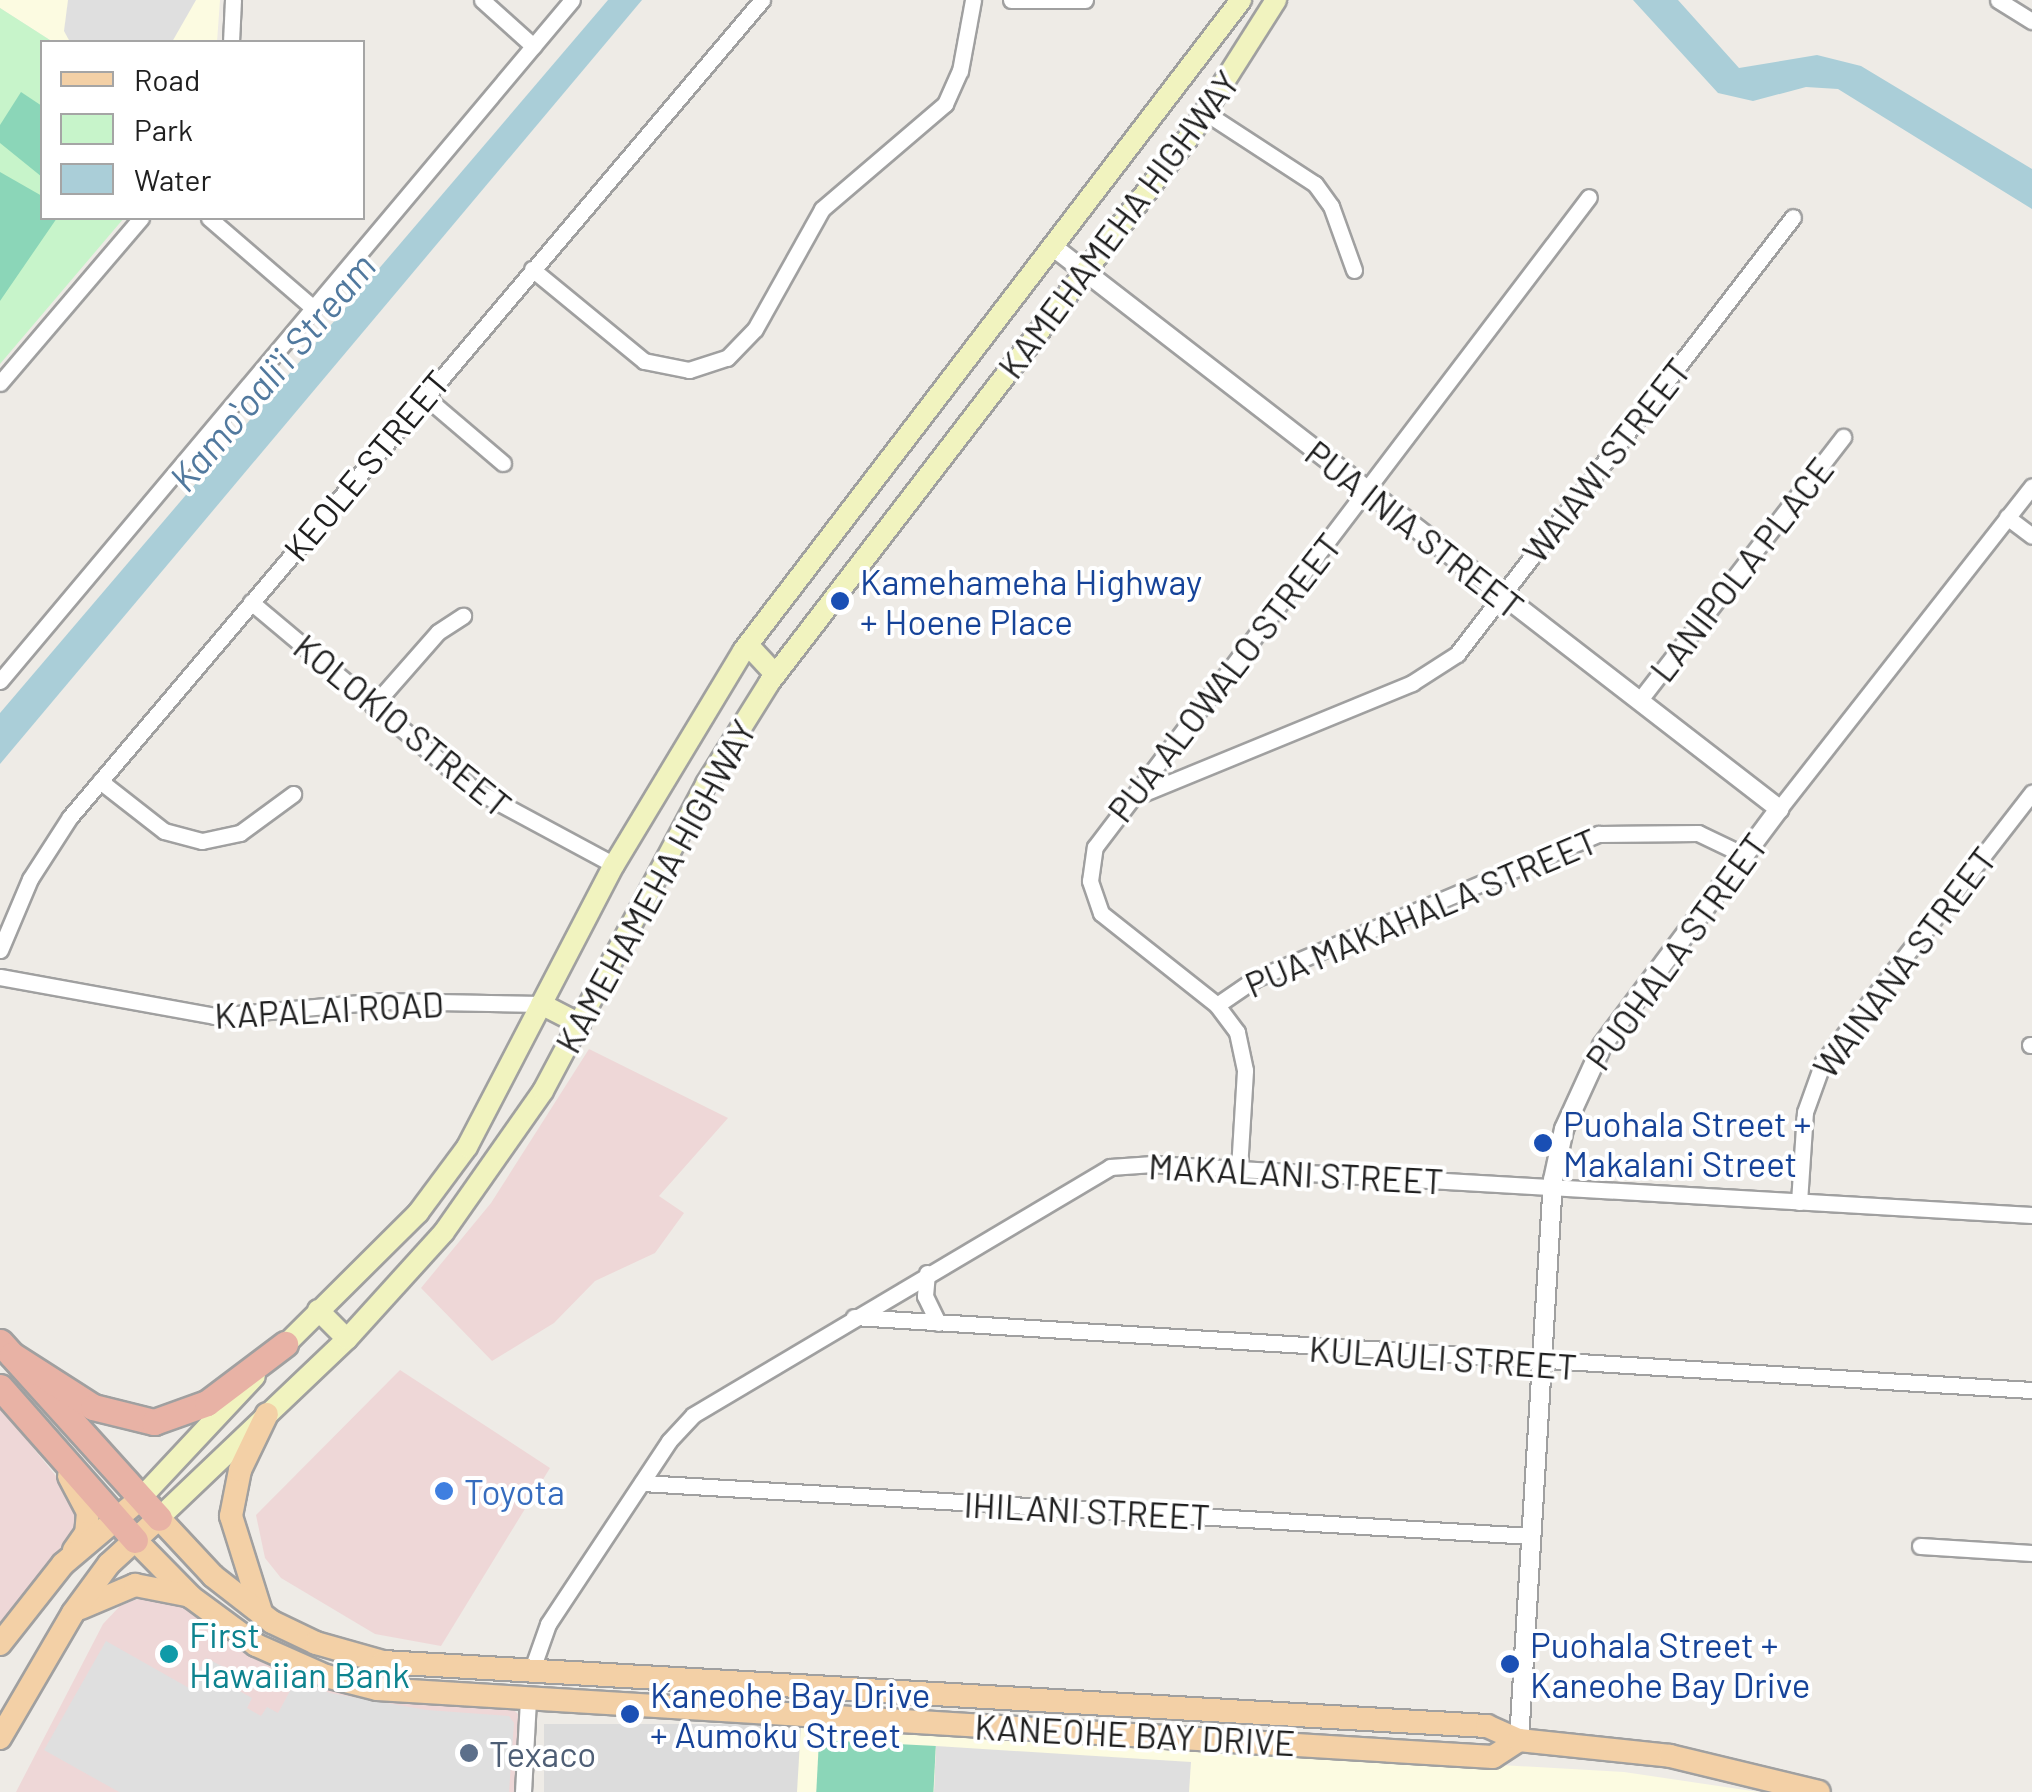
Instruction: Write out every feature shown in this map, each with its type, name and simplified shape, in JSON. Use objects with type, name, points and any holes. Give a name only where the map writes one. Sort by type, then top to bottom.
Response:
[{"type":"highway","points":[[6,1348],[93,1407],[154,1422],[208,1404],[286,1344]]},
{"type":"highway","points":[[6,1348],[159,1518]]},
{"type":"highway","points":[[0,1387],[50,1448],[136,1540]]},
{"type":"main road","points":[[1242,0],[1264,22]]},
{"type":"main road","name":"KAMEHAMEHA HIGHWAY","points":[[140,1499],[318,1310],[418,1213],[455,1162],[614,866],[748,645],[1242,0]]},
{"type":"main road","name":"KAMEHAMEHA HIGHWAY","points":[[0,1738],[73,1613],[136,1540],[347,1339],[444,1232],[524,1122],[706,784],[775,674],[1206,113],[1276,0]]},
{"type":"main road","points":[[748,645],[775,674]]},
{"type":"main road","points":[[541,1004],[580,1024]]},
{"type":"main road","points":[[318,1310],[347,1339]]},
{"type":"main road","points":[[262,1615],[235,1547],[231,1516],[240,1470],[267,1414]]},
{"type":"main road","points":[[0,1644],[86,1533],[88,1512],[50,1448]]},
{"type":"main road","points":[[63,1564],[140,1499]]},
{"type":"main road","name":"KANEOHE BAY DRIVE","points":[[159,1518],[213,1576],[262,1615],[360,1658],[531,1672],[1487,1726],[1519,1740],[1670,1756],[1818,1792]]},
{"type":"main road","name":"KANEOHE BAY DRIVE","points":[[136,1540],[190,1597],[256,1645],[326,1676],[402,1692],[1493,1757],[1519,1740]]},
{"type":"main road","points":[[73,1613],[135,1584],[190,1597]]},
{"type":"main road","points":[[528,1700],[531,1672]]},
{"type":"main road","points":[[1310,1716],[1310,1744]]},
{"type":"street","points":[[230,40],[233,0]]},
{"type":"street","points":[[482,0],[533,46]]},
{"type":"street","points":[[0,681],[572,0]]},
{"type":"street","name":"KEOLE STREET","points":[[0,950],[41,859],[100,781],[423,395],[762,0]]},
{"type":"street","points":[[532,268],[644,361],[689,370],[727,358],[755,329],[822,209],[945,104],[960,71],[973,0]]},
{"type":"street","points":[[1011,0],[1085,0]]},
{"type":"street","points":[[1998,0],[2032,22]]},
{"type":"street","points":[[1206,113],[1315,184],[1331,206],[1354,270]]},
{"type":"street","name":"PUA ALOWALO STREET","points":[[1239,1169],[1244,1057],[1237,1032],[1216,1005],[1117,930],[1096,903],[1091,858],[1128,800],[1368,492],[1589,197]]},
{"type":"street","name":"WAIAWI STREET","points":[[1128,800],[1422,678],[1457,654],[1792,217]]},
{"type":"street","points":[[0,383],[139,220]]},
{"type":"street","points":[[211,220],[312,307]]},
{"type":"street","name":"PUA INIA STREET","points":[[1052,246],[1779,809]]},
{"type":"street","points":[[423,395],[503,462]]},
{"type":"street","name":"LANIPOLA PLACE","points":[[1639,701],[1843,437]]},
{"type":"street","name":"PUOHALA STREET","points":[[1519,1740],[1553,1188],[1564,1129],[1590,1065],[1779,809],[2032,486]]},
{"type":"street","points":[[2007,517],[2032,536]]},
{"type":"street","name":"KOLOKIO STREET","points":[[252,602],[496,805],[614,866]]},
{"type":"street","points":[[374,706],[432,639],[462,616]]},
{"type":"street","points":[[100,781],[164,832],[202,841],[240,833],[293,794]]},
{"type":"street","name":"WAINANA STREET","points":[[1799,1202],[1804,1112],[1816,1074],[2032,793]]},
{"type":"street","name":"PUA MAKAHALA STREET","points":[[1216,1005],[1255,979],[1598,834],[1698,833],[1744,855]]},
{"type":"street","name":"KAPALAI ROAD","points":[[0,977],[214,1016],[382,1001],[541,1004]]},
{"type":"street","name":"MAKALANI STREET","points":[[531,1672],[548,1624],[642,1483],[693,1415],[1110,1167],[1239,1169],[2032,1215]]},
{"type":"street","points":[[928,1273],[925,1296],[938,1322]]},
{"type":"street","name":"KULAULI STREET","points":[[854,1317],[1542,1364],[2032,1390]]},
{"type":"street","name":"IHILANI STREET","points":[[642,1483],[1531,1536]]},
{"type":"street","points":[[1920,1546],[2032,1553]]},
{"type":"street","points":[[523,1792],[528,1700]]},
{"type":"shaded area","points":[[0,0],[220,0],[217,40],[50,40],[0,8]]},
{"type":"shaded area","points":[[68,0],[196,0],[173,40],[69,40],[64,31]]},
{"type":"shaded area","points":[[589,1049],[728,1118],[659,1196],[684,1213],[655,1253],[595,1281],[554,1323],[492,1361],[421,1288],[491,1203]]},
{"type":"shaded area","points":[[400,1370],[550,1468],[441,1646],[375,1634],[281,1578],[265,1558],[256,1515]]},
{"type":"shaded area","points":[[0,1407],[69,1492],[82,1519],[0,1655]]},
{"type":"shaded area","points":[[145,1596],[187,1607],[253,1653],[511,1707],[520,1716],[520,1792],[16,1792],[103,1624],[120,1606]]},
{"type":"shaded area","points":[[106,1641],[189,1688],[206,1658],[243,1677],[236,1689],[252,1698],[247,1708],[261,1716],[267,1707],[278,1713],[296,1680],[330,1693],[427,1710],[509,1716],[514,1723],[509,1792],[119,1792],[44,1750]]},
{"type":"shaded area","points":[[544,1724],[801,1724],[801,1792],[544,1792]]},
{"type":"shaded area","points":[[801,1725],[1624,1772],[1759,1792],[797,1792]]},
{"type":"shaded area","points":[[936,1746],[1191,1762],[1189,1792],[934,1792]]},
{"type":"green space","points":[[0,8],[50,40],[40,40],[40,220],[122,220],[0,364]]},
{"type":"green space","points":[[21,92],[40,105],[40,175],[0,143],[0,125]]},
{"type":"green space","points":[[0,172],[40,195],[40,220],[56,220],[0,301]]},
{"type":"green space","points":[[819,1740],[936,1746],[933,1792],[816,1792]]},
{"type":"water","points":[[608,0],[642,0],[0,764],[0,713]]},
{"type":"water","points":[[1633,0],[1678,0],[1739,68],[1817,55],[1861,66],[2032,169],[2032,209],[1838,89],[1806,87],[1753,101],[1718,93]]},
{"type":"place","name":"Kamehameha Highway + Hoene Place","points":[[840,601]]},
{"type":"place","name":"Puohala Street + Makalani Street","points":[[1543,1143]]},
{"type":"place","name":"Toyota","points":[[444,1491]]},
{"type":"place","name":"First Hawaiian Bank","points":[[169,1654]]},
{"type":"place","name":"Puohala Street + Kaneohe Bay Drive","points":[[1510,1664]]},
{"type":"place","name":"Kaneohe Bay Drive + Aumoku Street","points":[[630,1714]]},
{"type":"place","name":"Texaco","points":[[469,1753]]},
{"type":"water label","name":"Kamoʻoaliʻi Stream","points":[[272,372]]}]
